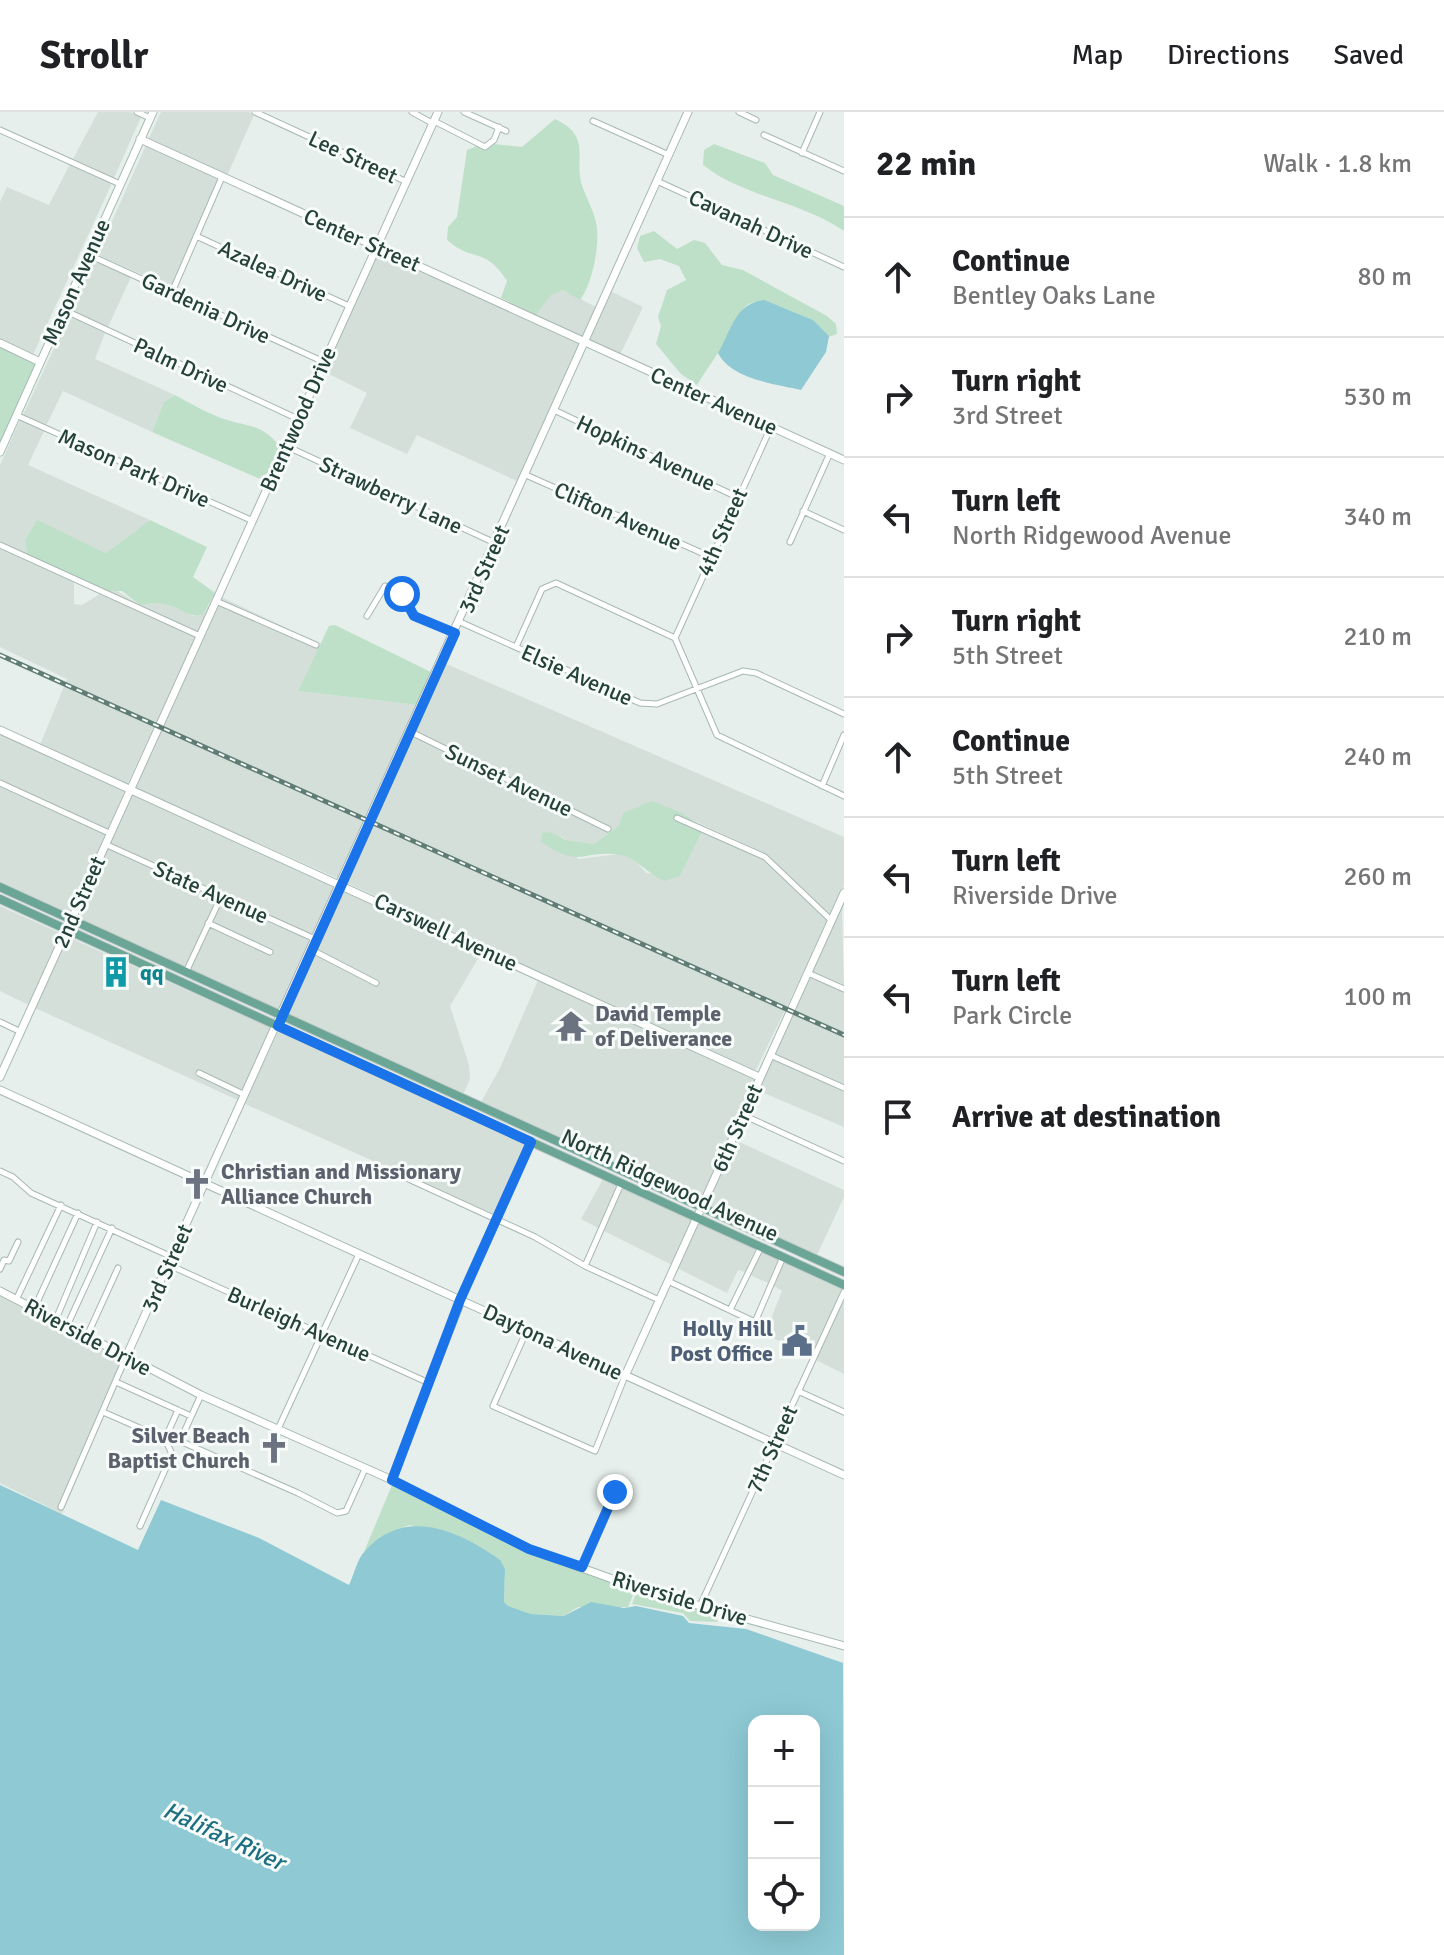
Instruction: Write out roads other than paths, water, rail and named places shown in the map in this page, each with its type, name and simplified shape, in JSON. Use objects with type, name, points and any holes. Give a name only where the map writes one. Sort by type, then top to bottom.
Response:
[{"type":"main road","name":"North Ridgewood Avenue","points":[[0,887],[844,1272]]},
{"type":"main road","name":"North Ridgewood Avenue","points":[[0,899],[844,1285]]},
{"type":"main road","points":[[518,1136],[535,1132]]},
{"type":"main road","points":[[531,1142],[552,1139]]},
{"type":"street","points":[[137,112],[151,115]]},
{"type":"street","name":"Lee Street","points":[[255,112],[407,182]]},
{"type":"street","points":[[412,112],[485,147],[494,140],[499,127]]},
{"type":"street","name":"Brentwood Drive","points":[[158,726],[438,112]]},
{"type":"street","points":[[464,112],[506,131]]},
{"type":"street","name":"3rd Street","points":[[61,1507],[688,112]]},
{"type":"street","points":[[739,112],[756,120]]},
{"type":"street","points":[[802,153],[820,112]]},
{"type":"street","name":"Mason Avenue","points":[[0,452],[151,115]]},
{"type":"street","points":[[593,121],[669,155]]},
{"type":"street","points":[[0,130],[120,184]]},
{"type":"street","points":[[764,135],[844,171]]},
{"type":"street","name":"Center Street","points":[[140,139],[584,342]]},
{"type":"street","points":[[172,292],[222,177]]},
{"type":"street","name":"Cavanah Drive","points":[[657,181],[844,267]]},
{"type":"street","name":"Azalea Drive","points":[[196,236],[349,306]]},
{"type":"street","name":"Gardenia Drive","points":[[89,255],[324,362]]},
{"type":"street","name":"Palm Drive","points":[[64,310],[298,419]]},
{"type":"street","name":"Center Avenue","points":[[584,342],[844,460]]},
{"type":"street","points":[[0,343],[40,362]]},
{"type":"street","name":"Hopkins Avenue","points":[[554,410],[737,497]]},
{"type":"street","name":"Mason Park Drive","points":[[16,415],[253,521]]},
{"type":"street","name":"4th Street","points":[[675,638],[771,427]]},
{"type":"street","name":"Strawberry Lane","points":[[286,446],[496,543]]},
{"type":"street","points":[[790,542],[830,453]]},
{"type":"street","name":"Clifton Avenue","points":[[526,475],[711,557]]},
{"type":"street","points":[[803,511],[844,530]]},
{"type":"street","points":[[0,545],[200,636]]},
{"type":"street","points":[[516,647],[542,589],[556,583],[675,638],[717,735],[844,796]]},
{"type":"street","points":[[367,616],[385,586],[402,594],[414,616],[455,633]]},
{"type":"street","points":[[216,601],[316,645]]},
{"type":"street","name":"Elsie Avenue","points":[[460,622],[640,703],[657,704],[743,671],[756,673],[844,714]]},
{"type":"street","name":"2nd Street","points":[[0,1077],[158,726]]},
{"type":"street","name":"Carswell Avenue","points":[[0,730],[343,884],[759,1077]]},
{"type":"street","name":"Sunset Avenue","points":[[409,731],[608,829]]},
{"type":"street","points":[[822,786],[844,735]]},
{"type":"street","points":[[0,783],[109,833]]},
{"type":"street","points":[[677,818],[765,857],[831,920]]},
{"type":"street","name":"State Avenue","points":[[104,844],[317,940]]},
{"type":"street","name":"6th Street","points":[[527,1330],[493,1406],[595,1451],[625,1376],[844,893]]},
{"type":"street","points":[[186,972],[221,897]]},
{"type":"street","points":[[208,923],[270,952]]},
{"type":"street","points":[[312,950],[376,983]]},
{"type":"street","points":[[807,972],[844,989]]},
{"type":"street","points":[[0,1022],[21,1032]]},
{"type":"street","points":[[769,1055],[844,1088]]},
{"type":"street","points":[[199,1073],[246,1095]]},
{"type":"street","name":"Daytona Avenue","points":[[0,1090],[844,1475]]},
{"type":"street","points":[[743,1115],[844,1161]]},
{"type":"street","points":[[392,1480],[461,1300],[531,1142]]},
{"type":"street","points":[[389,1170],[497,1219],[585,1266],[659,1300]]},
{"type":"street","name":"Burleigh Avenue","points":[[0,1171],[13,1177],[31,1193],[112,1228],[170,1261],[429,1383]]},
{"type":"street","points":[[585,1266],[622,1183]]},
{"type":"street","points":[[16,1300],[61,1205]]},
{"type":"street","points":[[34,1309],[78,1213]]},
{"type":"street","points":[[55,1320],[97,1222]]},
{"type":"street","points":[[67,1327],[112,1228]]},
{"type":"street","points":[[0,1269],[4,1260],[9,1261],[18,1242]]},
{"type":"street","points":[[730,1310],[761,1247]]},
{"type":"street","points":[[278,1429],[359,1254]]},
{"type":"street","points":[[668,1281],[755,1322],[783,1257]]},
{"type":"street","points":[[87,1337],[118,1268]]},
{"type":"street","name":"Riverside Drive","points":[[0,1291],[201,1395],[392,1480],[529,1549],[700,1606],[844,1646]]},
{"type":"street","name":"7th Street","points":[[700,1606],[844,1292]]},
{"type":"street","points":[[116,1382],[191,1416]]},
{"type":"street","points":[[798,1391],[844,1412]]},
{"type":"street","points":[[201,1395],[180,1441],[337,1513],[346,1511],[365,1469]]},
{"type":"street","points":[[165,1439],[178,1410]]},
{"type":"street","points":[[103,1412],[165,1439],[172,1454],[140,1526]]},
{"type":"street","points":[[582,1567],[619,1484]]},
{"type":"water","points":[[764,300],[813,320],[829,336],[826,352],[801,390],[743,375],[724,362],[718,353],[740,312],[754,302]]},
{"type":"water","name":"Halifax River","points":[[0,1485],[138,1550],[161,1500],[259,1538],[349,1585],[362,1554],[381,1537],[397,1529],[414,1526],[432,1528],[467,1540],[500,1560],[505,1569],[504,1602],[531,1614],[564,1616],[591,1602],[624,1608],[636,1606],[683,1616],[689,1623],[746,1629],[843,1663],[844,1955],[0,1955]]},
{"type":"railway","points":[[0,655],[844,1035]]},
{"type":"place","name":"qq","points":[[116,972]]},
{"type":"place","name":"David Temple of Deliverance","points":[[571,1026]]},
{"type":"place","name":"Christian and Missionary Alliance Church","points":[[197,1184]]},
{"type":"place","name":"Holly Hill Post Office","points":[[797,1341]]},
{"type":"place","name":"Silver Beach Baptist Church","points":[[274,1448]]}]
